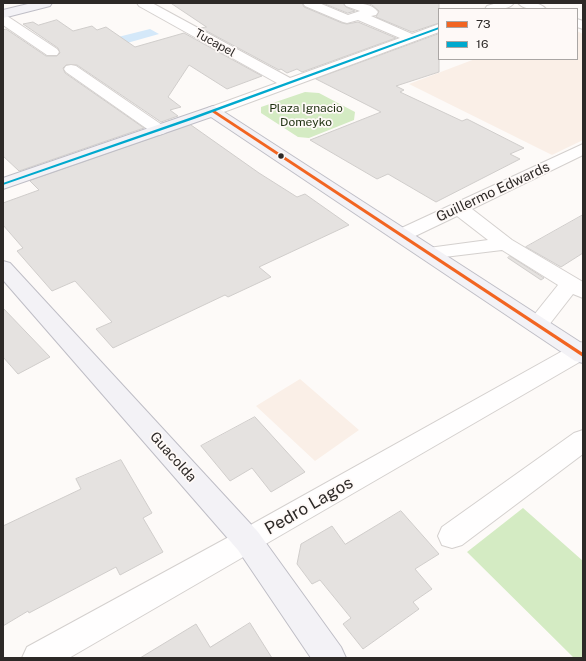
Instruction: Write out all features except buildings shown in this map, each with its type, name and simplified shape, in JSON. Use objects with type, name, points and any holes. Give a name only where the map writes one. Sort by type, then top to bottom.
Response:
[{"type":"main road","points":[[3,14],[46,3]]},
{"type":"main road","points":[[3,184],[212,111],[537,325],[582,352]]},
{"type":"main road","name":"Guacolda","points":[[3,267],[248,541],[330,658]]},
{"type":"street","name":"Tucapel","points":[[143,3],[288,83]]},
{"type":"street","points":[[310,3],[347,19],[372,12],[350,3]]},
{"type":"street","points":[[494,8],[508,3]]},
{"type":"street","points":[[524,3],[537,8]]},
{"type":"street","points":[[360,16],[411,38]]},
{"type":"street","points":[[3,19],[52,52]]},
{"type":"street","points":[[212,111],[438,28]]},
{"type":"street","points":[[71,69],[159,130]]},
{"type":"street","name":"Guillermo Edwards","points":[[402,235],[583,149]]},
{"type":"street","points":[[459,208],[505,244],[577,287],[537,325]]},
{"type":"street","points":[[428,253],[505,244]]},
{"type":"street","name":"Pedro Lagos","points":[[38,658],[582,352]]},
{"type":"street","points":[[452,536],[583,440]]},
{"type":"shaded area","points":[[578,32],[583,34],[583,140],[552,155],[409,84],[472,60],[578,60]]},
{"type":"shaded area","points":[[300,379],[359,430],[315,461],[256,406]]},
{"type":"green space","name":"Plaza Ignacio Domeyko","points":[[305,92],[319,93],[355,112],[354,120],[309,138],[298,137],[261,113],[261,107]]},
{"type":"green space","points":[[523,508],[583,561],[583,658],[574,658],[467,552]]},
{"type":"water","points":[[150,29],[159,34],[127,43],[118,37]]},
{"type":"transit line","name":"16","points":[[3,184],[193,118],[438,28]]},
{"type":"transit line","name":"73","points":[[213,111],[583,355]]}]
